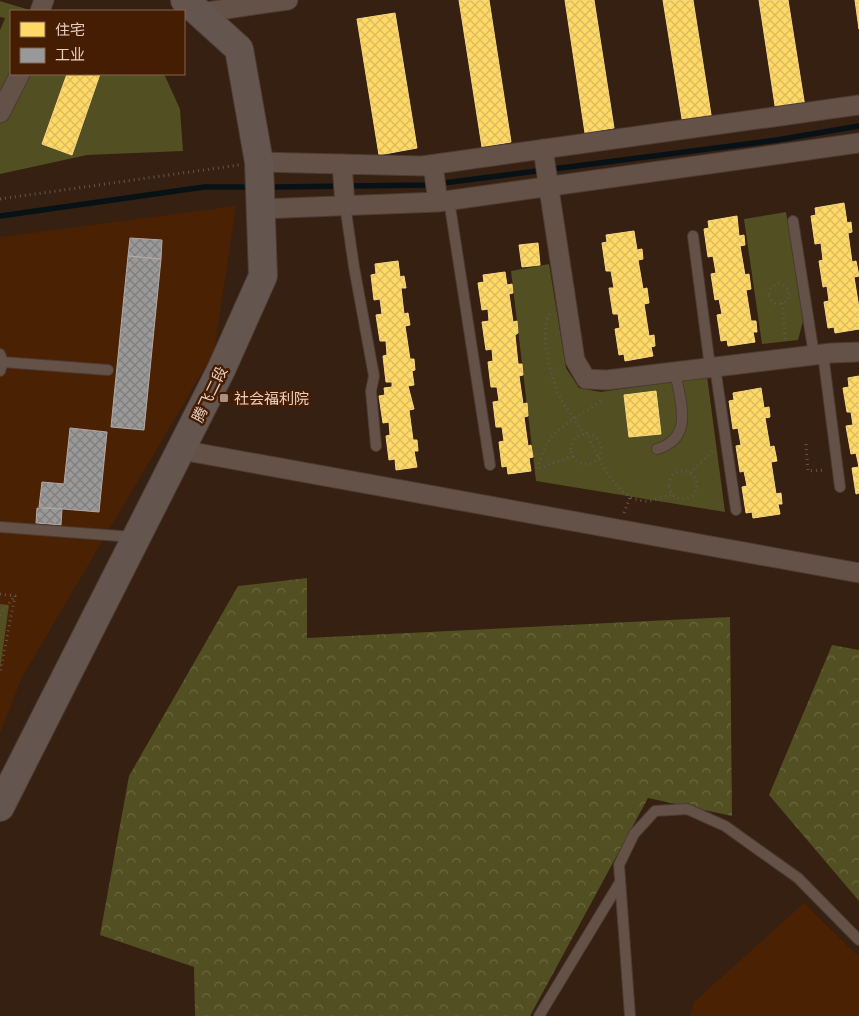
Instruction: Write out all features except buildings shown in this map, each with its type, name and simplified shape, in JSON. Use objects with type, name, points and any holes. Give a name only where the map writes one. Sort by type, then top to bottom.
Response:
[{"type":"street","points":[[192,6],[288,0]]},
{"type":"street","name":"腾飞二段","points":[[0,807],[221,370],[263,276],[259,162],[239,49],[192,6]]},
{"type":"street","points":[[0,113],[19,75]]},
{"type":"street","points":[[259,162],[434,165],[859,105]]},
{"type":"street","points":[[261,209],[443,201],[859,143]]},
{"type":"street","points":[[543,149],[547,186],[575,360],[586,379],[607,380],[818,354],[859,352]]},
{"type":"street","points":[[342,164],[345,205]]},
{"type":"street","points":[[434,165],[443,201]]},
{"type":"street","points":[[181,450],[859,573]]},
{"type":"lane","points":[[443,201],[490,465]]},
{"type":"lane","points":[[345,205],[374,376],[371,391],[376,446]]},
{"type":"lane","points":[[793,221],[840,487]]},
{"type":"lane","points":[[693,236],[712,367],[726,440],[736,510]]},
{"type":"lane","points":[[1,362],[108,370]]},
{"type":"lane","points":[[657,449],[669,446],[678,437],[682,422],[675,371]]},
{"type":"lane","points":[[0,527],[137,537]]},
{"type":"lane","points":[[630,1016],[619,865],[634,834],[655,811],[687,809],[725,826],[798,878],[859,940]]},
{"type":"lane","points":[[539,1016],[620,882]]},
{"type":"path","points":[[0,199],[259,162]]},
{"type":"path","points":[[778,283],[784,285],[788,290],[787,300],[782,303],[775,303],[769,296],[772,286],[778,283]]},
{"type":"path","points":[[566,301],[554,308],[546,321],[544,333],[545,346],[561,399],[586,433],[620,491],[630,497],[646,501],[672,494],[686,499],[694,494],[696,480],[690,473],[681,471],[673,475],[669,487],[672,494]]},
{"type":"path","points":[[782,303],[786,342]]},
{"type":"path","points":[[573,456],[536,469],[548,442],[562,426],[575,420],[605,398]]},
{"type":"path","points":[[586,433],[595,436],[601,443],[599,457],[596,461],[586,464],[573,456],[571,446],[573,441],[581,434],[586,433]]},
{"type":"path","points":[[690,473],[726,440]]},
{"type":"path","points":[[806,444],[808,471],[838,468]]},
{"type":"path","points":[[0,594],[15,596]]},
{"type":"path","points":[[0,615],[15,596]]},
{"type":"path","points":[[0,673],[15,596]]},
{"type":"shaded area","points":[[236,206],[214,352],[22,677],[0,733],[0,237]]},
{"type":"shaded area","points":[[804,903],[859,957],[859,1016],[690,1016],[694,1002]]},
{"type":"green space","points":[[0,1],[30,10],[10,10],[10,75],[164,75],[180,109],[183,151],[87,155],[0,174],[0,30],[5,18],[0,17]]},
{"type":"green space","points":[[786,212],[803,321],[798,340],[762,344],[744,219]]},
{"type":"green space","points":[[549,264],[566,368],[579,388],[601,392],[707,376],[725,512],[536,481],[511,271]]},
{"type":"green space","points":[[307,578],[307,638],[730,617],[732,816],[648,798],[530,1016],[195,1016],[194,967],[100,935],[129,776],[238,586]]},
{"type":"green space","points":[[0,604],[9,605],[0,669]]},
{"type":"green space","points":[[832,645],[859,650],[859,901],[769,795]]},
{"type":"waterway","points":[[276,187],[428,185],[777,140],[859,126]]},
{"type":"waterway","points":[[0,216],[204,187],[244,187]]},
{"type":"place","name":"社会福利院","points":[[224,398]]}]
